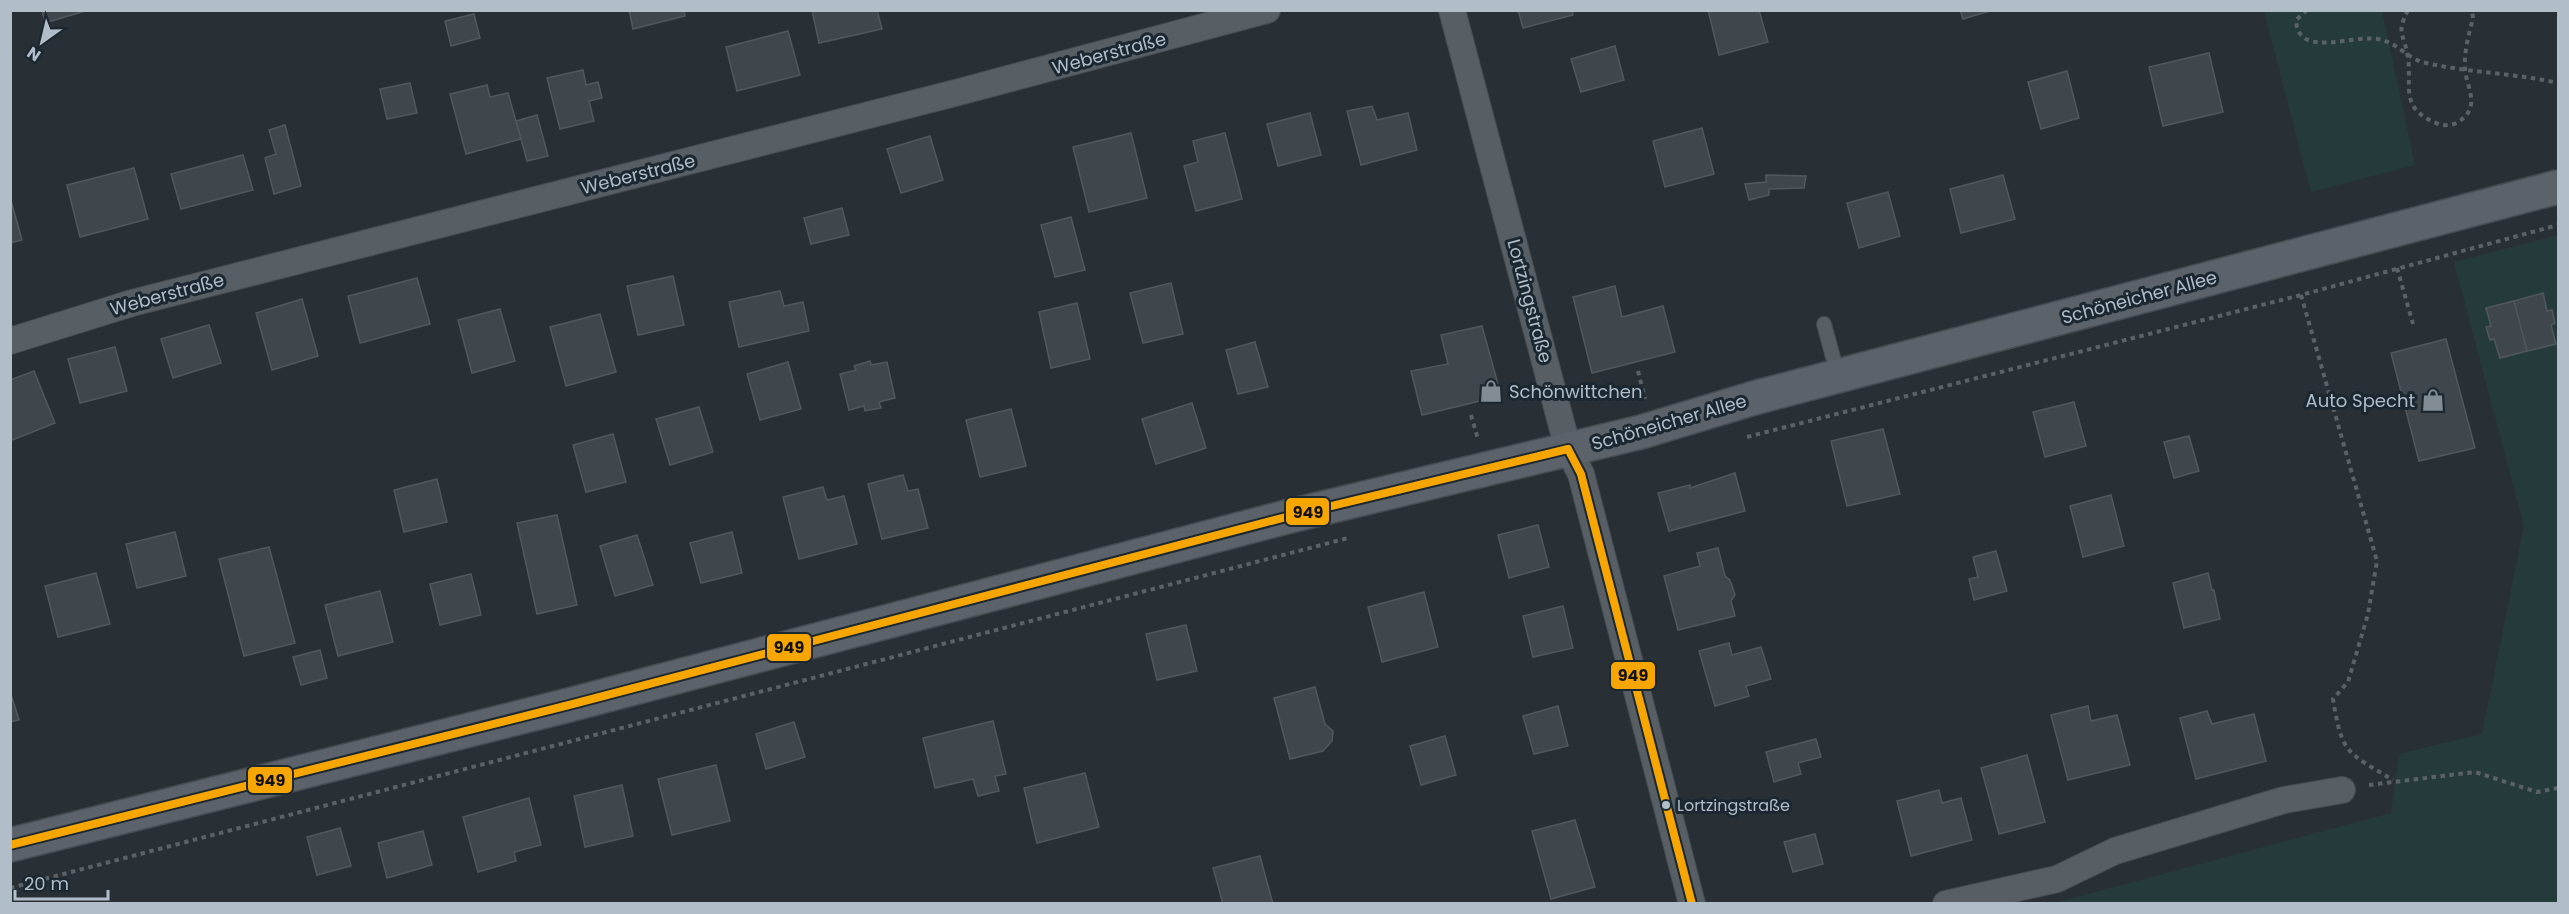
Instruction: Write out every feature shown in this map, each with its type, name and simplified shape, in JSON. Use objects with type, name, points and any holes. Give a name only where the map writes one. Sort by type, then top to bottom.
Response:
[{"type":"street","name":"Weberstraße","points":[[10,341],[132,303],[936,98],[1267,10]]},
{"type":"street","name":"Lortzingstraße","points":[[1452,10],[1568,449],[1581,474],[1692,903]]},
{"type":"street","name":"Schöneicher Allee","points":[[10,845],[569,705],[1279,518],[1568,449],[2559,187]]},
{"type":"street","points":[[1946,903],[2057,879],[2115,851],[2284,800],[2342,790]]},
{"type":"lane","points":[[1824,324],[1838,376]]},
{"type":"path","points":[[2307,10],[2296,20],[2297,29],[2307,41],[2323,44],[2356,37],[2384,40],[2424,63],[2559,83]]},
{"type":"path","points":[[2408,10],[2400,24],[2401,38],[2408,55],[2408,94],[2424,118],[2442,126],[2457,122],[2466,114],[2472,93],[2464,69],[2473,18],[2472,10]]},
{"type":"path","points":[[1742,438],[2301,295],[2559,225]]},
{"type":"path","points":[[2397,268],[2413,324]]},
{"type":"path","points":[[2301,295],[2377,561],[2368,614],[2348,682],[2333,699],[2338,731],[2348,752],[2393,780]]},
{"type":"path","points":[[1638,371],[1646,402]]},
{"type":"path","points":[[1471,415],[1480,445]]},
{"type":"path","points":[[10,888],[1360,535]]},
{"type":"path","points":[[2342,790],[2393,780],[2475,772],[2537,792],[2559,788]]},
{"type":"green space","points":[[2264,11],[2382,11],[2415,165],[2311,192]]},
{"type":"green space","points":[[2558,235],[2558,903],[2051,904],[2391,813],[2399,754],[2482,734],[2524,526],[2454,262]]},
{"type":"building","points":[[42,10],[88,10],[45,23]]},
{"type":"building","points":[[629,10],[684,10],[685,16],[633,29]]},
{"type":"building","points":[[812,10],[877,10],[882,29],[819,43]]},
{"type":"building","points":[[1518,10],[1572,10],[1573,15],[1523,28]]},
{"type":"building","points":[[1708,10],[1759,10],[1768,42],[1719,55]]},
{"type":"building","points":[[1960,10],[1993,10],[1963,19]]},
{"type":"building","points":[[474,14],[480,38],[451,46],[445,21]]},
{"type":"building","points":[[788,31],[800,75],[737,91],[726,47]]},
{"type":"building","points":[[1615,46],[1624,80],[1581,92],[1571,59]]},
{"type":"building","points":[[2209,53],[2223,112],[2163,126],[2149,67]]},
{"type":"building","points":[[583,70],[586,85],[598,82],[602,98],[589,101],[594,121],[560,129],[547,78]]},
{"type":"building","points":[[2067,71],[2079,118],[2041,129],[2028,82]]},
{"type":"building","points":[[410,83],[417,113],[387,119],[380,89]]},
{"type":"building","points":[[487,85],[490,97],[508,93],[521,139],[466,154],[450,94]]},
{"type":"building","points":[[1372,106],[1377,120],[1408,113],[1417,150],[1361,165],[1347,111]]},
{"type":"building","points":[[1310,113],[1321,155],[1278,166],[1267,124]]},
{"type":"building","points":[[537,115],[548,156],[527,161],[516,121]]},
{"type":"building","points":[[285,125],[301,186],[274,194],[265,158],[276,154],[269,130]]},
{"type":"building","points":[[1702,128],[1714,174],[1665,187],[1653,141]]},
{"type":"building","points":[[1131,133],[1147,198],[1089,212],[1073,147]]},
{"type":"building","points":[[1225,133],[1242,199],[1196,211],[1184,166],[1198,162],[1193,141]]},
{"type":"building","points":[[930,136],[943,180],[901,193],[887,149]]},
{"type":"building","points":[[243,155],[253,190],[181,209],[171,174]]},
{"type":"building","points":[[134,168],[148,219],[80,237],[67,185]]},
{"type":"building","points":[[1766,175],[1806,176],[1804,188],[1769,189],[1769,195],[1749,200],[1745,184],[1766,182]]},
{"type":"building","points":[[2003,175],[2015,219],[1961,233],[1950,189]]},
{"type":"building","points":[[1888,192],[1900,236],[1859,248],[1847,203]]},
{"type":"building","points":[[10,197],[22,240],[10,243]]},
{"type":"building","points":[[842,208],[849,235],[811,244],[804,218]]},
{"type":"building","points":[[1071,217],[1085,270],[1055,277],[1041,225]]},
{"type":"building","points":[[673,276],[684,325],[638,335],[627,286]]},
{"type":"building","points":[[417,278],[430,324],[360,343],[348,296]]},
{"type":"building","points":[[1171,283],[1183,334],[1143,343],[1130,293]]},
{"type":"building","points":[[1615,286],[1622,317],[1663,306],[1675,352],[1592,373],[1573,297]]},
{"type":"building","points":[[780,291],[784,306],[803,302],[809,331],[739,347],[729,302]]},
{"type":"building","points":[[2543,293],[2547,311],[2552,310],[2555,323],[2551,325],[2556,344],[2527,351],[2514,301]]},
{"type":"building","points":[[302,299],[318,356],[272,370],[256,313]]},
{"type":"building","points":[[2514,301],[2527,351],[2500,358],[2494,339],[2490,340],[2486,327],[2491,326],[2486,308]]},
{"type":"building","points":[[1077,303],[1090,359],[1051,368],[1039,312]]},
{"type":"building","points":[[500,309],[515,361],[472,373],[458,320]]},
{"type":"building","points":[[600,314],[616,372],[566,386],[550,327]]},
{"type":"building","points":[[209,325],[221,363],[173,378],[161,339]]},
{"type":"building","points":[[1482,326],[1499,388],[1496,397],[1422,415],[1411,371],[1448,364],[1441,335]]},
{"type":"building","name":"Auto Specht","points":[[2446,339],[2475,448],[2419,461],[2391,353]]},
{"type":"building","points":[[1255,342],[1268,387],[1238,394],[1226,350]]},
{"type":"building","points":[[115,347],[127,391],[80,403],[68,359]]},
{"type":"building","points":[[870,361],[871,365],[887,362],[895,398],[879,402],[881,408],[865,411],[864,406],[849,410],[840,374],[856,370],[854,366]]},
{"type":"building","points":[[788,362],[801,409],[760,420],[747,374]]},
{"type":"building","points":[[34,371],[55,423],[10,441],[10,380]]},
{"type":"building","points":[[2074,402],[2086,446],[2045,457],[2033,412]]},
{"type":"building","points":[[1192,403],[1206,448],[1156,464],[1142,419]]},
{"type":"building","points":[[699,407],[713,452],[670,465],[656,419]]},
{"type":"building","points":[[1011,409],[1026,466],[980,477],[966,420]]},
{"type":"building","points":[[1883,429],[1900,494],[1847,506],[1831,441]]},
{"type":"building","points":[[613,434],[626,482],[586,492],[573,445]]},
{"type":"building","points":[[2189,436],[2199,471],[2174,478],[2164,442]]},
{"type":"building","points":[[1735,473],[1745,511],[1669,531],[1658,493],[1690,485],[1690,488]]},
{"type":"building","points":[[903,475],[908,491],[918,489],[928,528],[882,539],[868,484]]},
{"type":"building","points":[[437,479],[447,522],[404,532],[394,490]]},
{"type":"building","points":[[823,487],[827,500],[844,496],[857,544],[799,559],[783,497]]},
{"type":"building","points":[[2111,495],[2124,546],[2083,557],[2070,506]]},
{"type":"building","points":[[557,515],[577,605],[537,614],[517,523]]},
{"type":"building","points":[[1538,525],[1549,567],[1509,578],[1498,535]]},
{"type":"building","points":[[175,532],[186,576],[137,588],[126,544]]},
{"type":"building","points":[[732,532],[742,573],[701,583],[690,543]]},
{"type":"building","points":[[637,535],[653,585],[615,596],[600,546]]},
{"type":"building","points":[[269,547],[295,643],[244,656],[219,559]]},
{"type":"building","points":[[1718,548],[1725,576],[1730,580],[1735,595],[1731,601],[1735,616],[1678,630],[1664,576],[1700,566],[1697,553]]},
{"type":"building","points":[[1996,551],[2007,591],[1974,600],[1969,579],[1978,577],[1973,557]]},
{"type":"building","points":[[96,573],[110,624],[58,637],[45,586]]},
{"type":"building","points":[[2208,573],[2220,619],[2184,628],[2173,583]]},
{"type":"building","points":[[471,574],[481,615],[440,625],[430,584]]},
{"type":"building","points":[[380,591],[393,642],[338,656],[325,605]]},
{"type":"building","points":[[1424,592],[1438,647],[1382,662],[1368,607]]},
{"type":"building","points":[[1563,606],[1573,648],[1533,657],[1523,616]]},
{"type":"building","points":[[1186,625],[1197,671],[1157,680],[1146,634]]},
{"type":"building","points":[[1729,643],[1732,655],[1761,647],[1771,679],[1746,686],[1749,696],[1715,706],[1699,651]]},
{"type":"building","points":[[320,650],[327,678],[301,685],[293,657]]},
{"type":"building","points":[[1315,687],[1325,724],[1333,731],[1332,741],[1323,751],[1290,759],[1274,698]]},
{"type":"building","points":[[10,691],[19,720],[10,722]]},
{"type":"building","points":[[1558,706],[1568,746],[1534,754],[1523,716]]},
{"type":"building","points":[[2088,706],[2091,721],[2117,715],[2130,765],[2068,780],[2051,715]]},
{"type":"building","points":[[2207,711],[2212,724],[2254,714],[2266,761],[2196,779],[2180,718]]},
{"type":"building","points":[[993,721],[1006,774],[995,776],[999,791],[978,796],[973,779],[935,788],[923,738]]},
{"type":"building","points":[[794,722],[805,757],[766,769],[756,734]]},
{"type":"building","points":[[1445,736],[1456,775],[1421,785],[1410,746]]},
{"type":"building","points":[[1816,739],[1821,757],[1798,763],[1801,774],[1774,782],[1766,752]]},
{"type":"building","points":[[2027,755],[2045,822],[1999,834],[1981,768]]},
{"type":"building","points":[[716,765],[730,821],[672,835],[658,779]]},
{"type":"building","points":[[1085,773],[1099,827],[1037,843],[1024,788]]},
{"type":"building","points":[[622,785],[633,836],[585,847],[574,796]]},
{"type":"building","points":[[1939,790],[1942,803],[1961,798],[1972,840],[1911,856],[1897,801]]},
{"type":"building","points":[[529,798],[541,845],[514,852],[516,861],[478,872],[463,817]]},
{"type":"building","points":[[1575,820],[1595,887],[1551,899],[1532,831]]},
{"type":"building","points":[[340,828],[351,866],[317,875],[307,837]]},
{"type":"building","points":[[423,831],[432,865],[387,878],[378,843]]},
{"type":"building","points":[[1815,834],[1823,864],[1793,872],[1784,842]]},
{"type":"building","points":[[1260,856],[1273,904],[1223,904],[1213,868]]},
{"type":"transit line","name":"949","points":[[1568,449],[1581,474],[1692,904]]},
{"type":"transit line","name":"949","points":[[10,845],[569,705],[1290,516],[1568,449]]},
{"type":"place","name":"Schönwittchen","points":[[1491,391]]},
{"type":"place","name":"Auto Specht","points":[[2433,400]]},
{"type":"place","name":"Lortzingstraße","points":[[1666,805]]}]
